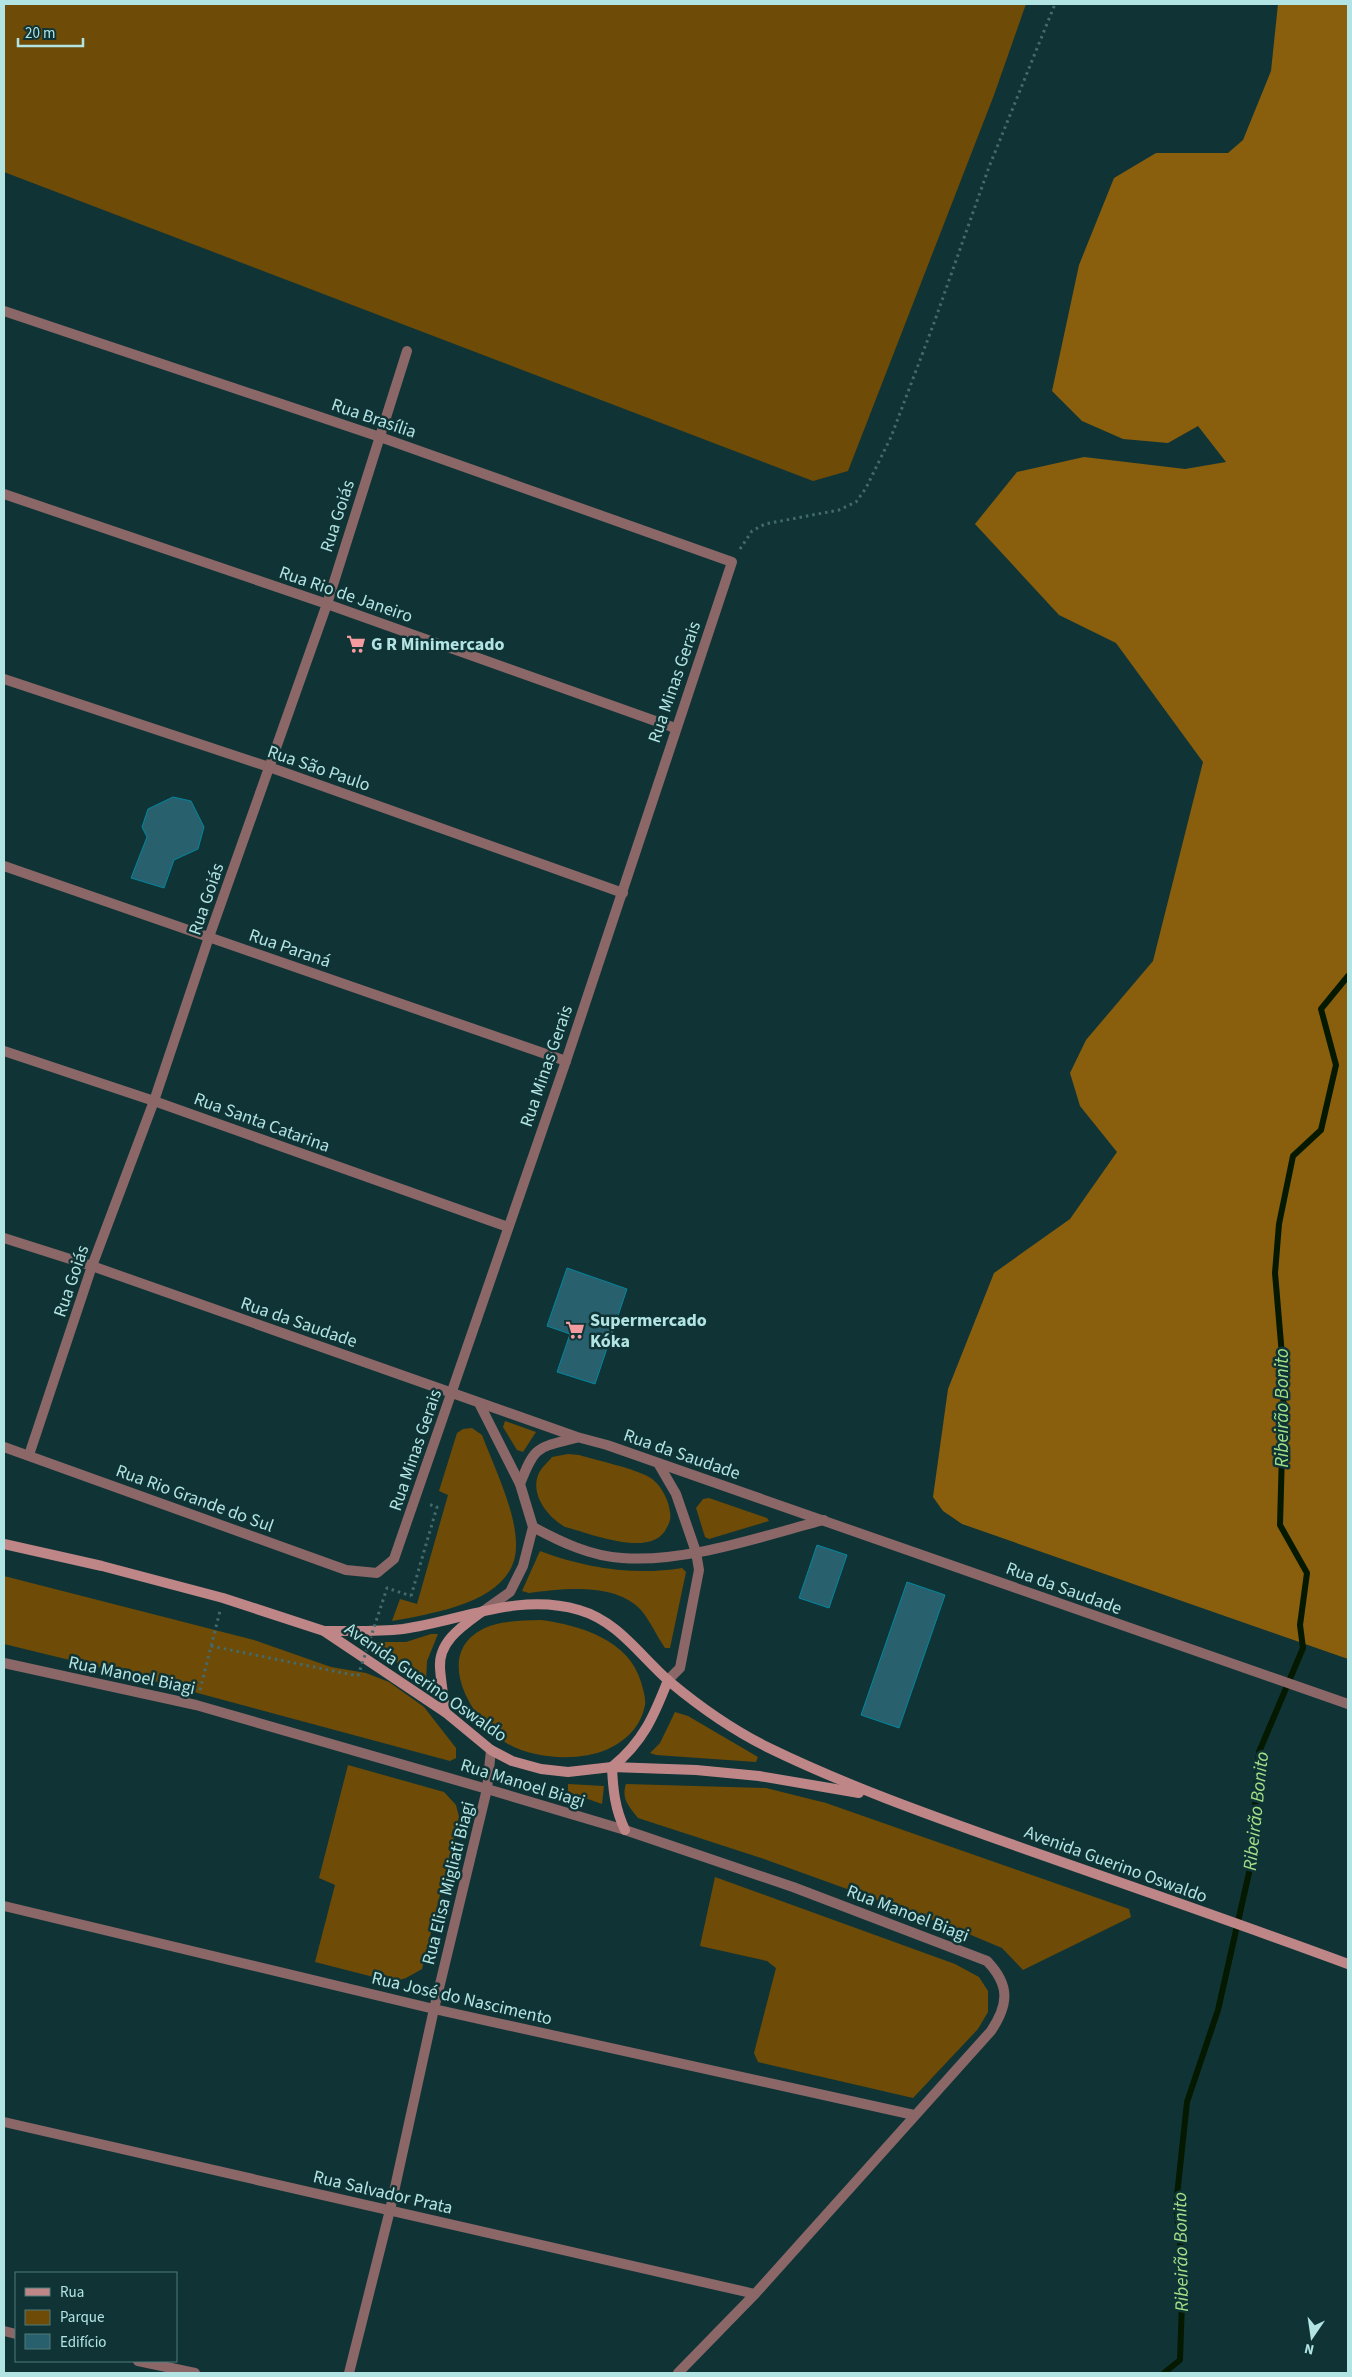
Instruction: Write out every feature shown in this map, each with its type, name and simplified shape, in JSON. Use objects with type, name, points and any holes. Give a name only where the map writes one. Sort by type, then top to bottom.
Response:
[{"type":"main road","points":[[4,1544],[102,1566],[223,1598],[324,1632]]},
{"type":"main road","name":"Avenida Guerino Oswaldo","points":[[324,1632],[403,1629],[486,1609],[518,1605],[553,1605],[587,1613],[603,1619],[668,1680],[735,1731],[873,1795],[1348,1964]]},
{"type":"main road","points":[[445,1712],[440,1667],[443,1651],[453,1634],[486,1609]]},
{"type":"main road","name":"Avenida Guerino Oswaldo","points":[[324,1632],[445,1712],[491,1750],[512,1761],[541,1769],[568,1772],[612,1767],[696,1770],[759,1776],[873,1795]]},
{"type":"main road","points":[[626,1830],[618,1815],[613,1794],[612,1767],[626,1755],[652,1721],[668,1680]]},
{"type":"street","name":"Rua Brasília","points":[[4,312],[380,437],[732,562]]},
{"type":"street","name":"Rua Goiás","points":[[29,1455],[92,1266],[154,1101],[209,937],[326,604],[407,351]]},
{"type":"street","name":"Rua Rio de Janeiro","points":[[4,494],[326,604],[675,728]]},
{"type":"street","name":"Rua Minas Gerais","points":[[377,1573],[394,1558],[452,1394],[623,893],[675,728],[732,562]]},
{"type":"street","name":"Rua São Paulo","points":[[4,678],[269,767],[623,893]]},
{"type":"street","name":"Rua Paraná","points":[[4,866],[566,1061]]},
{"type":"street","name":"Rua Santa Catarina","points":[[4,1051],[154,1101],[508,1227]]},
{"type":"street","name":"Rua da Saudade","points":[[4,1238],[92,1266],[452,1394],[825,1520],[1345,1703]]},
{"type":"street","points":[[479,1403],[520,1484],[533,1527],[523,1566],[510,1592],[486,1609]]},
{"type":"street","points":[[520,1484],[530,1459],[542,1446],[577,1437]]},
{"type":"street","name":"Rua Rio Grande do Sul","points":[[4,1447],[346,1570],[377,1573]]},
{"type":"street","points":[[658,1463],[676,1494],[696,1552],[699,1570],[680,1668],[668,1680]]},
{"type":"street","points":[[533,1527],[563,1543],[588,1552],[622,1558],[667,1557],[696,1552],[825,1520]]},
{"type":"street","name":"Rua Manoel Biagi","points":[[4,1663],[196,1705],[487,1788],[626,1830],[793,1887],[987,1960],[997,1971],[1004,1992],[1005,2006],[991,2031],[914,2115]]},
{"type":"street","name":"Rua Elisa Migliati Biagi","points":[[349,2373],[390,2210],[434,2009],[487,1788],[491,1750]]},
{"type":"street","name":"Rua José do Nascimento","points":[[4,1906],[434,2009],[914,2115]]},
{"type":"street","points":[[678,2373],[754,2294],[914,2115]]},
{"type":"street","name":"Rua Salvador Prata","points":[[4,2122],[754,2294]]},
{"type":"street","points":[[143,2362],[195,2373]]},
{"type":"path","points":[[732,562],[752,531],[765,524],[839,510],[856,502],[866,488],[890,437],[934,323],[989,167],[1055,4]]},
{"type":"path","points":[[211,1646],[358,1676],[387,1588],[411,1596],[437,1507]]},
{"type":"path","points":[[196,1705],[223,1598]]},
{"type":"green space","points":[[4,4],[1026,4],[994,95],[848,471],[813,481],[4,172]]},
{"type":"green space","points":[[505,1421],[536,1432],[523,1452],[517,1450],[503,1427]]},
{"type":"green space","points":[[472,1428],[482,1435],[509,1505],[516,1547],[512,1566],[502,1581],[469,1602],[429,1614],[392,1621],[400,1599],[417,1604],[448,1495],[439,1491],[457,1433],[463,1429]]},
{"type":"green space","points":[[568,1454],[579,1455],[626,1468],[653,1480],[666,1497],[670,1514],[669,1523],[660,1537],[649,1542],[620,1542],[565,1527],[552,1517],[538,1497],[536,1489],[539,1473],[552,1457]]},
{"type":"green space","points":[[709,1498],[767,1518],[769,1521],[709,1539],[705,1537],[696,1508],[703,1499]]},
{"type":"green space","points":[[540,1551],[574,1562],[610,1569],[646,1571],[682,1568],[686,1572],[670,1648],[665,1648],[647,1618],[629,1600],[602,1591],[587,1589],[529,1593],[522,1591]]},
{"type":"green space","points":[[4,1576],[254,1640],[331,1667],[366,1673],[389,1682],[424,1707],[456,1748],[456,1758],[450,1761],[127,1674],[4,1644]]},
{"type":"green space","points":[[541,1620],[571,1626],[601,1637],[626,1655],[635,1667],[645,1699],[643,1713],[632,1732],[608,1749],[584,1756],[557,1757],[544,1756],[519,1749],[508,1744],[495,1734],[472,1706],[463,1689],[459,1672],[460,1656],[467,1642],[481,1630],[495,1624]]},
{"type":"green space","points":[[431,1634],[438,1634],[427,1661],[426,1682],[421,1681],[388,1656],[374,1649],[376,1642],[406,1642]]},
{"type":"green space","points":[[675,1712],[688,1716],[758,1757],[756,1762],[650,1753],[660,1743]]},
{"type":"green space","points":[[348,1765],[444,1792],[456,1805],[459,1817],[422,1969],[406,1978],[393,1982],[315,1962],[335,1885],[319,1878]]},
{"type":"green space","points":[[568,1784],[604,1786],[602,1804],[568,1792]]},
{"type":"green space","points":[[626,1784],[766,1788],[826,1803],[1129,1909],[1131,1917],[1023,1970],[1002,1948],[952,1927],[761,1858],[638,1818],[625,1798]]},
{"type":"green space","points":[[715,1877],[955,1964],[979,1977],[988,1991],[988,2012],[978,2029],[913,2098],[758,2062],[754,2053],[776,1968],[767,1961],[700,1946]]},
{"type":"shaded area","points":[[1278,4],[1348,4],[1348,1659],[962,1524],[943,1511],[933,1497],[948,1389],[994,1273],[1070,1219],[1117,1152],[1080,1106],[1070,1073],[1086,1040],[1153,961],[1203,762],[1116,643],[1059,615],[975,524],[1017,472],[1084,457],[1185,469],[1226,462],[1198,426],[1168,443],[1123,439],[1082,421],[1052,391],[1079,265],[1114,178],[1156,153],[1228,153],[1243,140],[1271,71]]},
{"type":"building","points":[[173,797],[191,801],[204,827],[198,849],[174,860],[164,888],[131,878],[147,837],[142,827],[148,809]]},
{"type":"building","points":[[567,1268],[627,1289],[595,1384],[557,1372],[570,1334],[547,1326]]},
{"type":"building","points":[[817,1545],[847,1555],[829,1608],[799,1598]]},
{"type":"building","points":[[907,1582],[945,1595],[899,1728],[861,1715]]},
{"type":"waterway","name":"Ribeirão Bonito","points":[[1164,2373],[1180,2360],[1183,2271],[1176,2205],[1187,2102],[1218,2010],[1251,1864],[1259,1752],[1303,1648],[1300,1625],[1307,1573],[1280,1525],[1284,1379],[1275,1273],[1279,1224],[1293,1156],[1321,1130],[1336,1065],[1321,1009],[1348,976]]},
{"type":"place","name":"G R Minimercado","points":[[356,644]]},
{"type":"place","name":"Supermercado Kóka","points":[[575,1330]]}]
